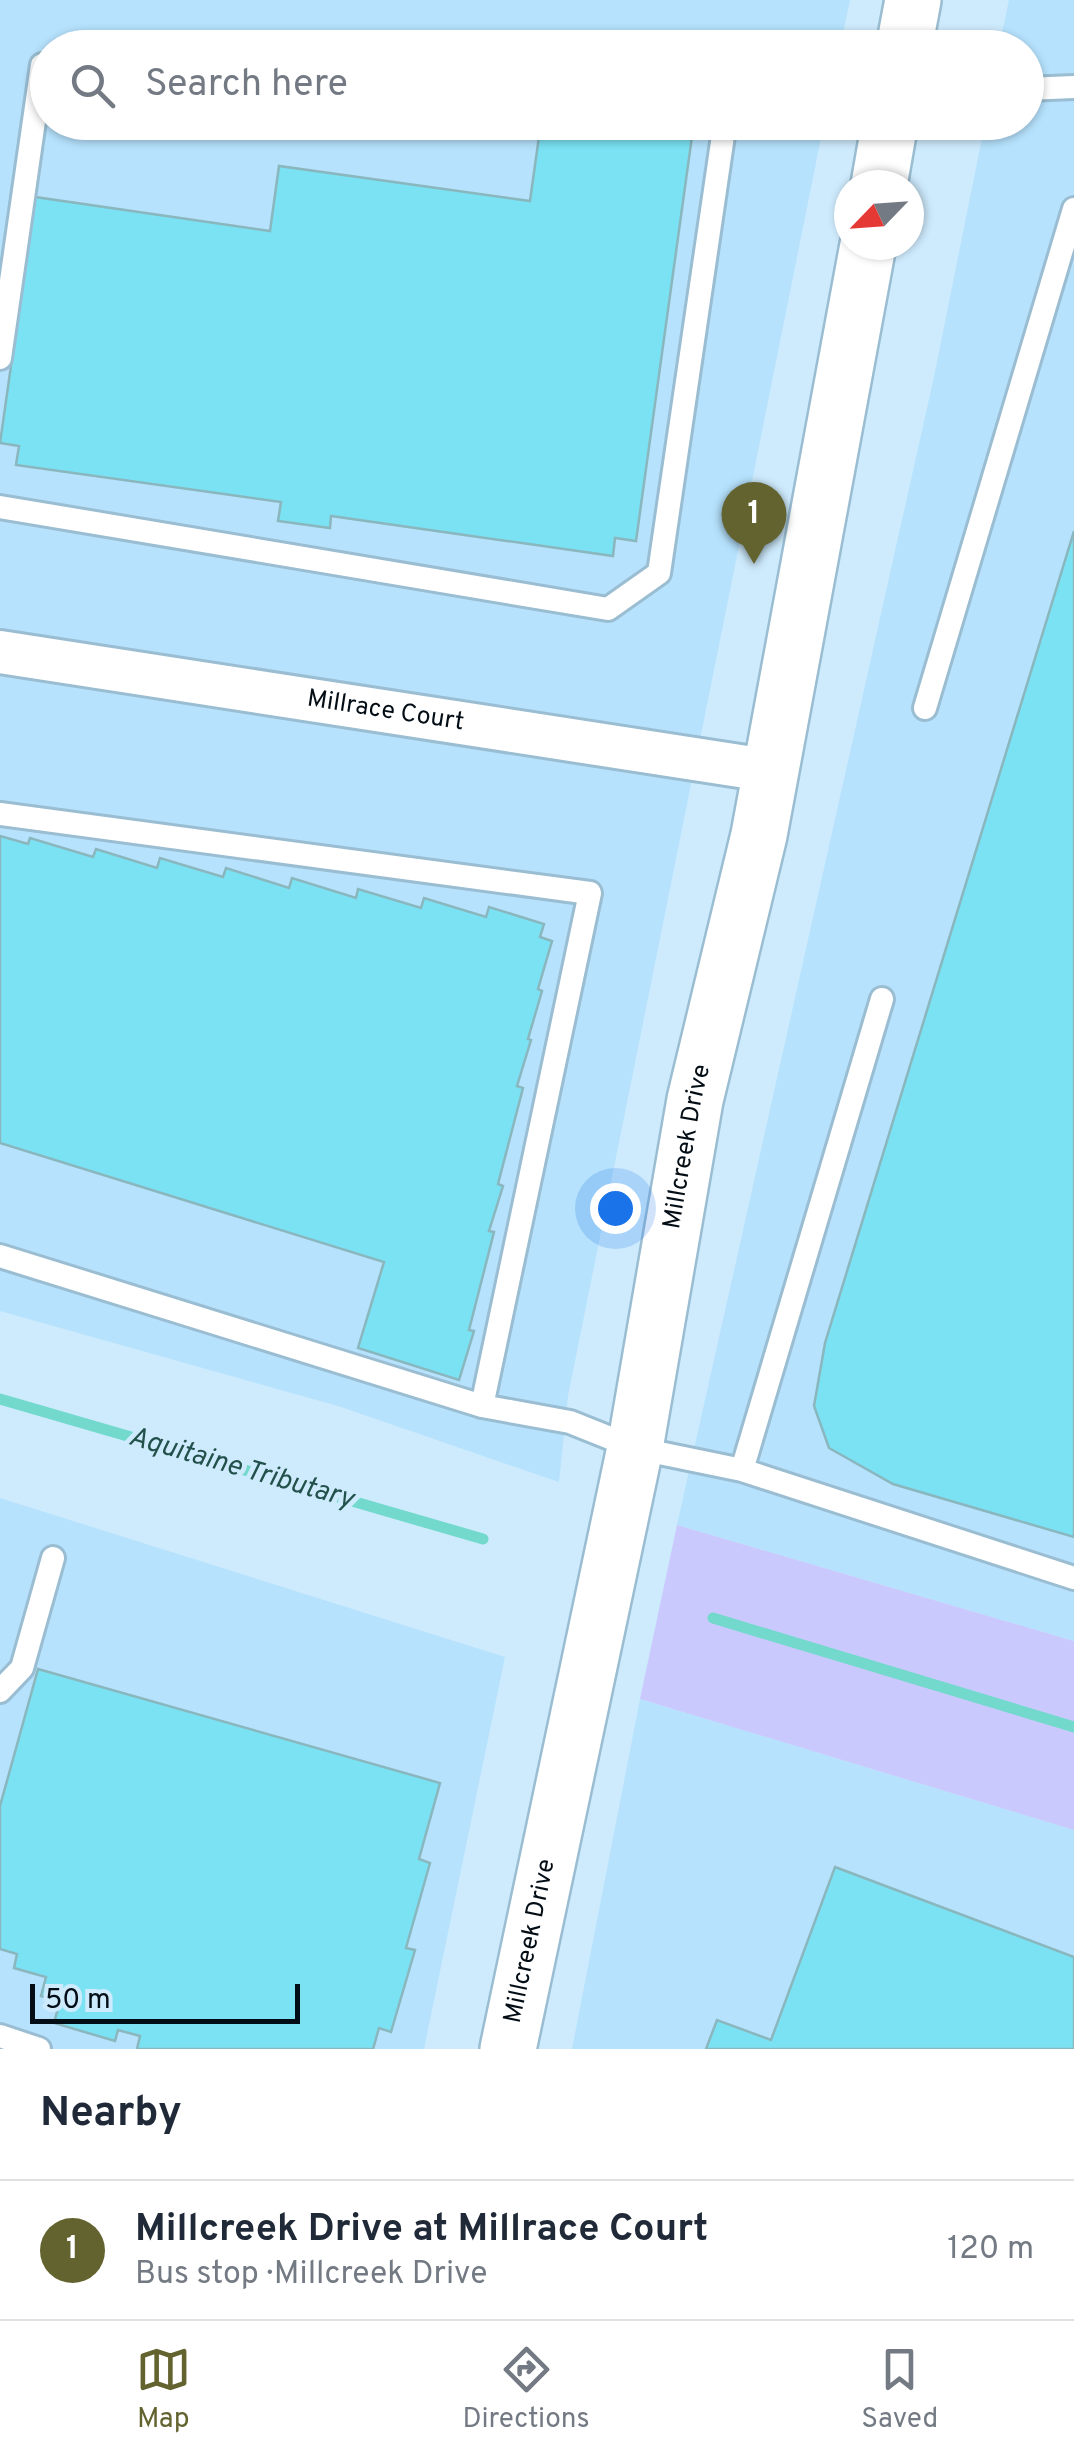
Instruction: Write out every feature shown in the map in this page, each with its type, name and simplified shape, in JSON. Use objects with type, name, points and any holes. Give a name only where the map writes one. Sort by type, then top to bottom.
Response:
[{"type":"street","points":[[907,30],[913,0]]},
{"type":"street","points":[[882,170],[887,140]]},
{"type":"street","name":"Millcreek Drive","points":[[508,2049],[635,1448],[696,1100],[772,771],[865,260]]},
{"type":"street","name":"Millrace Court","points":[[0,652],[772,771]]},
{"type":"lane","points":[[1044,88],[1074,87]]},
{"type":"lane","points":[[0,358],[31,140]]},
{"type":"lane","points":[[0,508],[608,609],[659,573],[722,140]]},
{"type":"lane","points":[[924,708],[1074,209]]},
{"type":"lane","points":[[0,814],[590,893],[482,1406]]},
{"type":"lane","points":[[742,1470],[882,999]]},
{"type":"lane","points":[[0,1256],[482,1406],[570,1422],[635,1448],[742,1470],[1074,1578]]},
{"type":"lane","points":[[0,1691],[22,1668],[53,1558]]},
{"type":"lane","points":[[0,2036],[39,2049]]},
{"type":"shaded area","points":[[0,0],[850,0],[844,30],[30,30],[30,140],[821,140],[568,1396],[559,1482],[338,1406],[0,1311]]},
{"type":"shaded area","points":[[1009,0],[1074,0],[1074,1641],[677,1525],[934,377],[982,140],[1044,140],[1044,30],[1003,30]]},
{"type":"shaded area","points":[[0,1498],[505,1657],[424,2049],[0,2049]]},
{"type":"shaded area","points":[[677,1525],[1074,1641],[1074,1830],[640,1699]]},
{"type":"shaded area","points":[[640,1699],[1074,1830],[1074,2049],[572,2049]]},
{"type":"building","points":[[538,140],[692,140],[636,541],[615,538],[613,556],[331,516],[330,528],[278,521],[281,502],[16,465],[19,446],[0,443],[35,197],[270,231],[279,166],[530,201]]},
{"type":"building","points":[[1074,531],[1074,1537],[893,1484],[829,1448],[814,1406],[825,1343]]},
{"type":"building","points":[[0,836],[28,844],[30,838],[93,857],[96,849],[157,868],[160,858],[223,877],[226,868],[289,888],[292,878],[356,898],[358,889],[421,908],[424,898],[486,917],[489,907],[544,924],[540,937],[552,941],[517,1086],[523,1088],[498,1184],[503,1186],[489,1231],[494,1232],[469,1330],[474,1331],[459,1380],[358,1348],[384,1262],[0,1143]]},
{"type":"building","points":[[38,1669],[440,1783],[419,1859],[430,1863],[406,1948],[415,1950],[391,2032],[379,2028],[373,2049],[137,2049],[140,2036],[118,2030],[115,2041],[54,2023],[60,2001],[41,1996],[46,1977],[14,1968],[17,1954],[0,1949],[0,1806]]},
{"type":"building","points":[[835,1867],[1074,1957],[1074,2049],[706,2049],[717,2020],[771,2040]]},
{"type":"waterway","name":"Aquitaine Tributary","points":[[0,1399],[483,1539]]},
{"type":"waterway","name":"Aquitaine Tributary","points":[[713,1618],[1074,1727]]},
{"type":"place","name":"Millcreek Drive at Millrace Court","points":[[754,564]]}]
